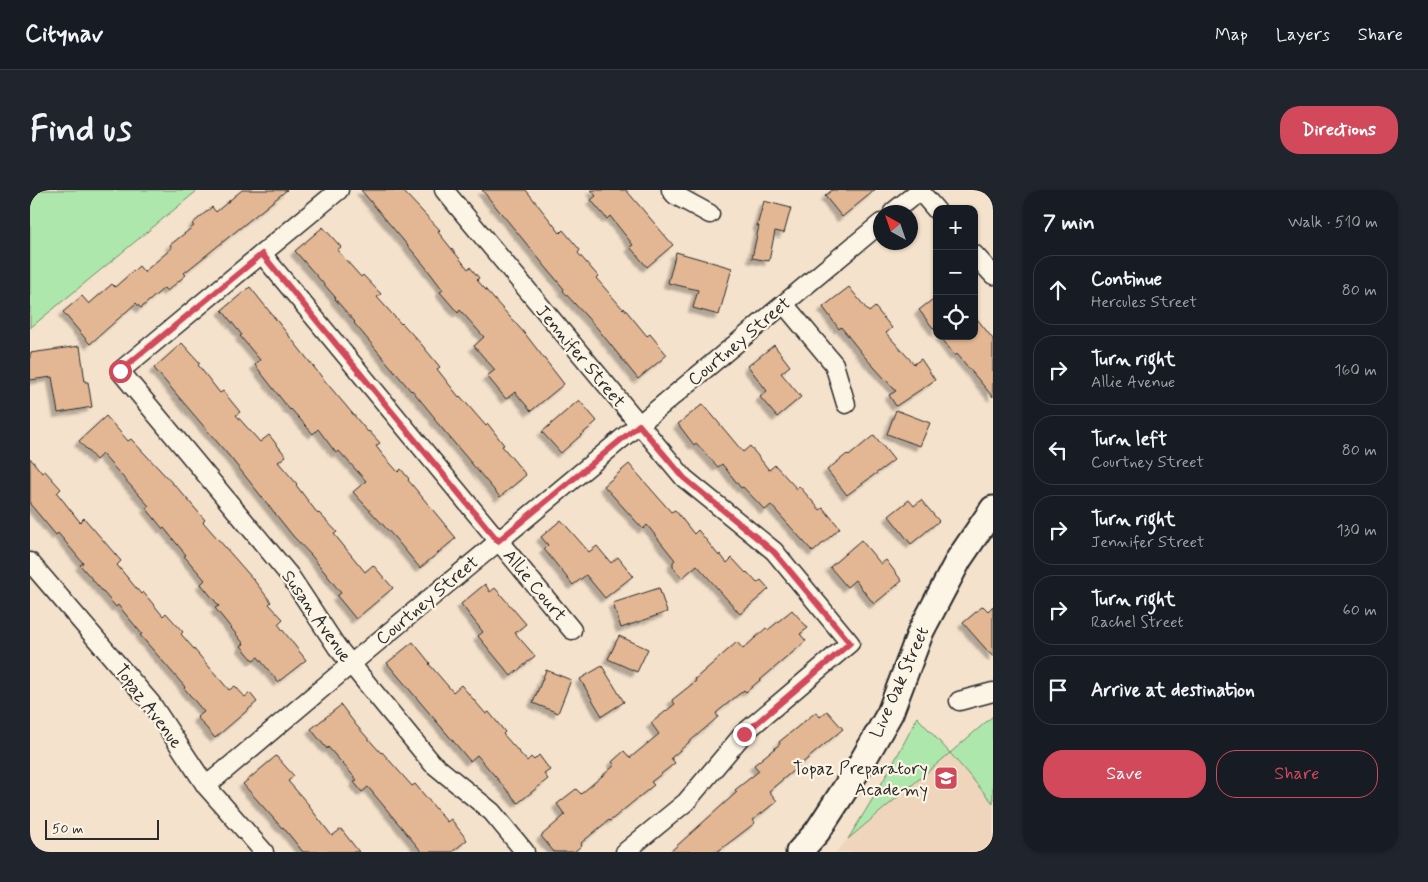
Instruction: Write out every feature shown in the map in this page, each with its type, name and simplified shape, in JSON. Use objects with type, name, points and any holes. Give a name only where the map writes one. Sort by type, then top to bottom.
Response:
[{"type":"street","points":[[262,254],[339,190]]},
{"type":"street","name":"Jennifer Street","points":[[444,190],[684,478],[774,552],[850,643],[744,734],[686,802],[625,852]]},
{"type":"street","points":[[671,190],[675,195],[710,214]]},
{"type":"street","points":[[902,205],[919,190],[933,206]]},
{"type":"street","name":"Courtney Street","points":[[206,786],[873,229]]},
{"type":"street","name":"Susan Avenue","points":[[262,254],[120,371],[290,576],[337,647],[432,763],[492,812],[525,852]]},
{"type":"street","name":"Allie Court","points":[[262,254],[572,630]]},
{"type":"street","points":[[978,258],[993,275]]},
{"type":"street","points":[[784,304],[834,364],[846,404]]},
{"type":"street","name":"Live Oak Street","points":[[799,852],[817,832],[858,769],[886,721],[921,631],[958,559],[993,509]]},
{"type":"street","name":"Topaz Avenue","points":[[30,562],[151,703],[206,786],[264,852]]},
{"type":"street","points":[[959,701],[993,692]]},
{"type":"shaded area","name":"Topaz Preparatory Academy","points":[[950,753],[993,803],[993,852],[836,852],[848,839]]},
{"type":"green space","points":[[30,190],[198,190],[30,328]]},
{"type":"green space","points":[[993,716],[993,803],[950,753]]},
{"type":"green space","points":[[917,717],[950,753],[848,839],[884,779]]},
{"type":"building","points":[[242,190],[287,190],[184,273],[186,275],[167,291],[164,288],[141,308],[136,303],[90,344],[63,312],[82,296],[89,304],[112,284],[115,287],[139,266],[144,272],[172,248],[170,245],[194,226],[192,224],[212,207],[216,212]]},
{"type":"building","points":[[361,190],[402,190],[440,230],[438,232],[468,269],[470,267],[479,278],[477,280],[526,335],[564,384],[531,411],[515,392],[506,399],[487,376],[495,370],[474,346],[484,337],[460,310],[458,313],[440,292],[443,290],[424,265]]},
{"type":"building","points":[[482,190],[526,190],[560,233],[563,230],[580,250],[578,253],[598,276],[596,278],[647,336],[650,334],[667,355],[638,379],[598,329],[563,291],[564,289]]},
{"type":"building","points":[[591,190],[626,190],[673,245],[647,267],[630,247],[633,245],[610,216],[607,219],[591,200],[596,196]]},
{"type":"building","points":[[832,190],[875,190],[842,217],[825,196]]},
{"type":"building","points":[[764,201],[791,208],[784,233],[775,231],[769,261],[752,258],[759,226],[757,226]]},
{"type":"building","points":[[323,227],[341,247],[337,250],[361,277],[363,275],[381,294],[377,297],[422,345],[440,367],[437,369],[459,397],[486,426],[488,424],[504,445],[502,446],[526,475],[500,497],[295,251]]},
{"type":"building","points":[[676,252],[732,268],[719,315],[693,308],[698,290],[668,283]]},
{"type":"building","points":[[250,287],[325,381],[368,432],[380,443],[376,446],[382,454],[398,472],[401,469],[456,538],[420,568],[353,492],[366,481],[339,451],[336,453],[318,429],[313,434],[290,410],[255,365],[260,360],[222,310]]},
{"type":"building","points":[[849,287],[869,312],[875,307],[892,328],[886,333],[914,364],[921,359],[935,380],[896,406],[889,395],[896,391],[841,327],[839,329],[823,307]]},
{"type":"building","points":[[933,299],[933,328],[919,310]]},
{"type":"building","points":[[978,320],[993,339],[993,397],[957,354],[955,356],[943,340],[978,340]]},
{"type":"building","points":[[182,343],[200,363],[198,365],[220,393],[223,391],[240,412],[236,415],[260,442],[269,435],[286,456],[278,462],[297,484],[318,514],[337,532],[334,534],[365,572],[373,565],[393,588],[356,619],[337,596],[341,593],[311,555],[293,536],[230,457],[154,368]]},
{"type":"building","points":[[774,345],[790,366],[781,373],[801,397],[777,417],[760,397],[767,391],[748,366]]},
{"type":"building","points":[[80,346],[85,382],[88,382],[92,407],[58,413],[52,377],[30,380],[30,353]]},
{"type":"building","points":[[579,400],[597,421],[561,453],[542,432]]},
{"type":"building","points":[[703,404],[743,452],[750,446],[769,470],[775,465],[797,489],[799,486],[820,510],[823,508],[840,528],[813,552],[771,505],[765,510],[743,487],[741,488],[722,464],[718,467],[696,443],[694,445],[678,424]]},
{"type":"building","points":[[896,410],[930,423],[920,446],[887,434]]},
{"type":"building","points":[[106,416],[128,441],[131,439],[175,485],[205,520],[203,522],[253,579],[271,602],[269,604],[283,619],[278,624],[306,660],[278,682],[258,657],[253,660],[241,646],[244,644],[215,608],[219,606],[201,584],[205,580],[146,508],[149,506],[102,454],[96,460],[79,441]]},
{"type":"building","points":[[874,435],[894,460],[847,495],[827,470],[847,454],[849,456]]},
{"type":"building","points":[[30,458],[42,473],[45,471],[61,489],[57,493],[80,522],[84,518],[121,561],[117,565],[141,594],[143,592],[163,616],[166,613],[183,632],[181,634],[229,690],[235,686],[245,697],[250,693],[257,702],[215,738],[197,717],[204,712],[185,687],[140,635],[142,634],[118,605],[116,607],[80,565],[83,563],[58,533],[56,535],[30,504]]},
{"type":"building","points":[[629,464],[671,512],[675,510],[694,534],[698,530],[727,563],[732,558],[757,583],[761,580],[769,589],[740,614],[697,565],[682,578],[673,567],[675,560],[647,525],[643,529],[604,486]]},
{"type":"building","points":[[909,500],[914,506],[921,500],[939,521],[911,544],[889,516]]},
{"type":"building","points":[[561,520],[589,552],[597,546],[611,563],[618,557],[633,576],[605,598],[586,575],[573,585],[544,549],[548,545],[541,537]]},
{"type":"building","points":[[861,540],[881,564],[886,560],[902,581],[874,604],[855,580],[847,587],[830,567]]},
{"type":"building","points":[[485,584],[490,592],[495,588],[526,624],[515,633],[535,656],[511,676],[478,636],[483,632],[461,604]]},
{"type":"building","points":[[659,588],[667,612],[621,628],[613,603]]},
{"type":"building","points":[[983,606],[988,611],[993,606],[993,657],[963,623]]},
{"type":"building","points":[[792,610],[808,628],[800,634],[806,641],[746,692],[744,690],[716,713],[718,717],[671,758],[675,763],[651,782],[654,785],[581,843],[582,845],[574,852],[554,852],[541,836],[565,815],[557,804],[576,789],[581,794],[615,765],[612,762],[624,751],[630,758],[659,734],[651,723],[675,704],[672,700],[696,681],[695,679],[737,642],[743,649],[766,628],[768,630]]},
{"type":"building","points":[[619,636],[648,649],[637,672],[608,659]]},
{"type":"building","points":[[413,642],[453,692],[461,685],[486,714],[489,712],[505,732],[503,734],[527,761],[531,757],[534,760],[539,755],[550,770],[544,774],[548,779],[518,803],[477,755],[470,761],[387,663]]},
{"type":"building","points":[[602,666],[624,702],[602,716],[580,679]]},
{"type":"building","points":[[546,670],[571,680],[558,713],[533,703]]},
{"type":"building","points":[[341,705],[381,753],[412,786],[415,784],[447,822],[451,819],[467,840],[452,852],[422,852],[368,787],[362,792],[354,782],[357,780],[328,747],[327,749],[311,729]]},
{"type":"building","points":[[827,711],[843,729],[769,791],[777,801],[753,820],[755,823],[717,852],[670,852],[737,792],[735,790],[759,771],[754,765],[780,744],[779,742],[816,712],[820,717]]},
{"type":"building","points":[[276,756],[294,776],[288,781],[332,836],[341,829],[359,852],[303,852],[283,827],[243,784]]},
{"type":"place","name":"Topaz Preparatory Academy","points":[[946,778]]},
{"type":"route","points":[[120,371],[262,254],[498,541],[639,425],[684,478],[774,552],[850,643],[744,734]]}]
